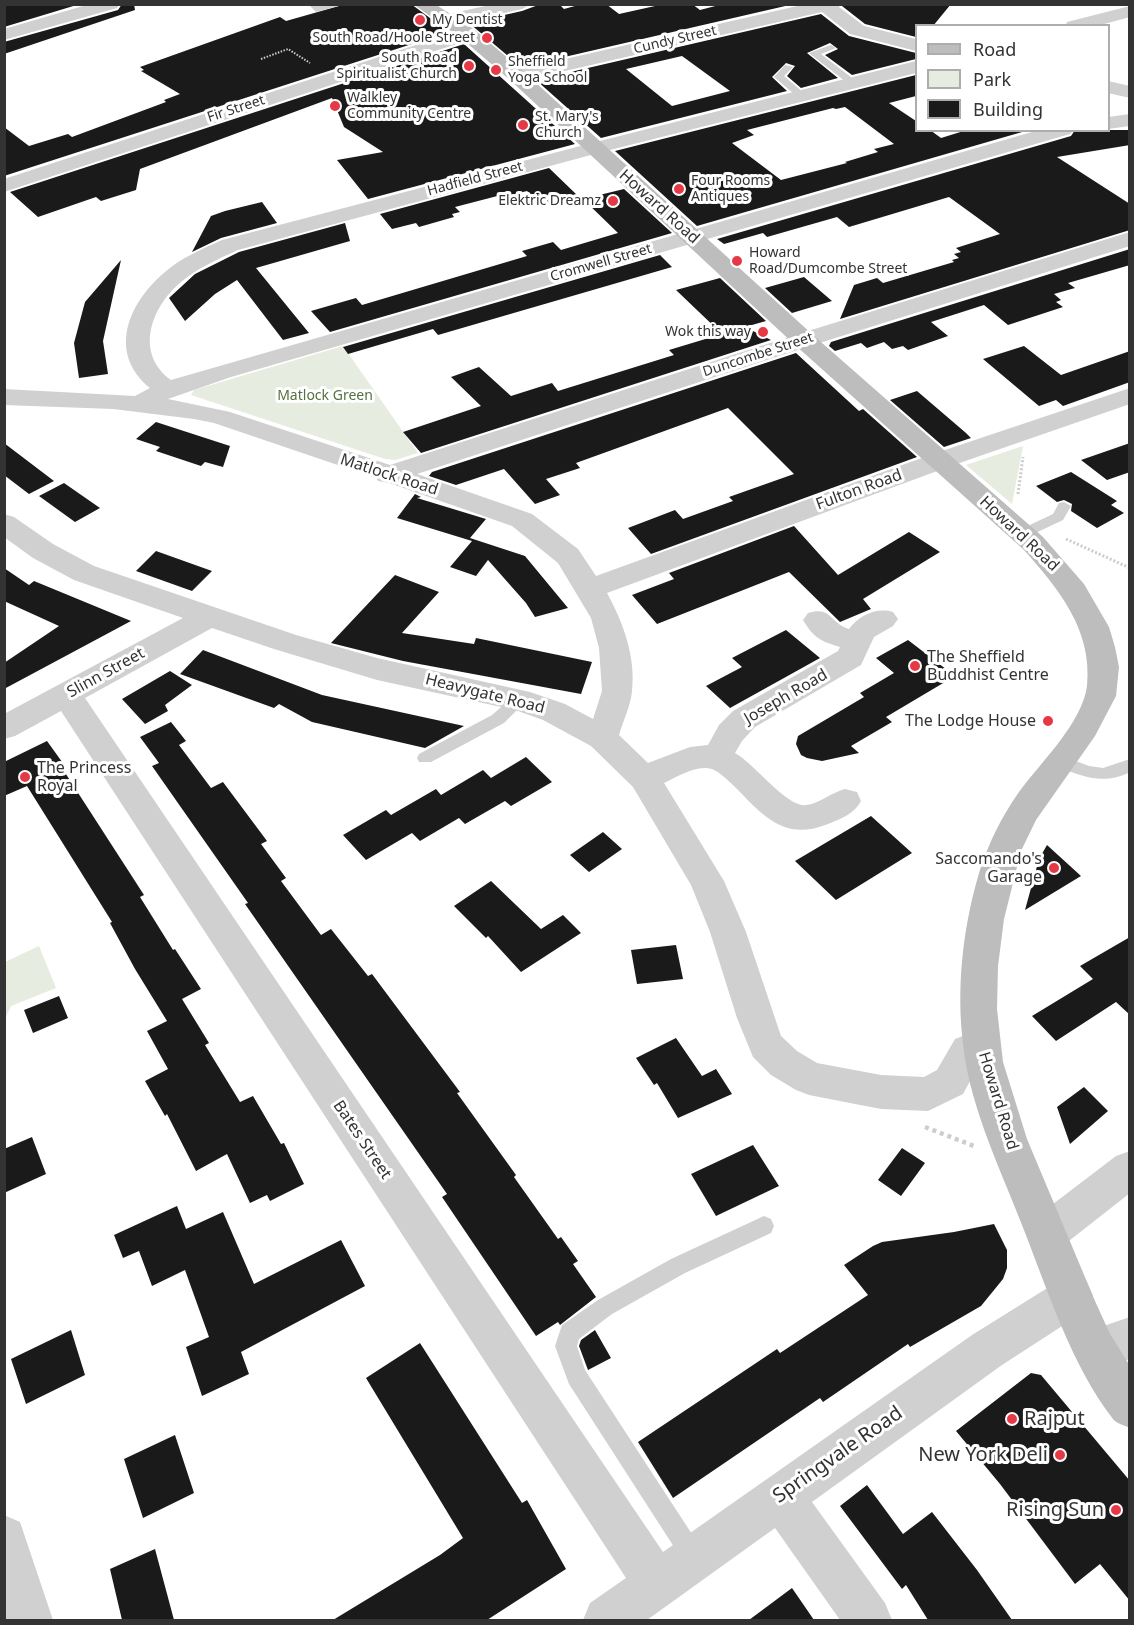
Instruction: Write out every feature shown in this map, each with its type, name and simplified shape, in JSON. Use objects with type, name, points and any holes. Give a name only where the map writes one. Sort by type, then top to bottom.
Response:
[{"type":"street","points":[[4,35],[46,15],[111,4]]},
{"type":"street","name":"Howard Road","points":[[422,4],[468,34],[517,76],[804,340],[1020,532],[1062,573],[1085,608],[1097,634],[1103,661],[1102,688],[1093,710],[1011,833],[1000,862],[989,909],[980,968],[981,1045],[997,1110],[1046,1234],[1072,1296],[1112,1343],[1130,1406]]},
{"type":"street","points":[[446,20],[522,4]]},
{"type":"street","points":[[827,5],[857,30],[915,45]]},
{"type":"street","name":"Cundy Street","points":[[517,76],[633,53],[827,5]]},
{"type":"street","points":[[1081,24],[1130,11]]},
{"type":"street","name":"Fir Street","points":[[4,186],[468,34]]},
{"type":"street","name":"Hadfield Street","points":[[168,389],[152,378],[140,359],[138,341],[141,321],[153,297],[173,276],[200,259],[230,245],[915,66]]},
{"type":"street","points":[[1110,87],[1130,92]]},
{"type":"street","points":[[1110,123],[1130,120]]},
{"type":"street","name":"Cromwell Street","points":[[142,402],[168,389],[1056,132]]},
{"type":"street","name":"Duncombe Street","points":[[387,475],[804,340],[1130,239]]},
{"type":"street","name":"Fulton Road","points":[[590,589],[939,461],[1130,394]]},
{"type":"street","name":"Matlock Road","points":[[4,397],[142,402],[182,407],[220,417],[522,520],[568,556],[606,618],[614,648],[617,691],[602,738]]},
{"type":"street","name":"Heavygate Road","points":[[4,523],[43,551],[84,573],[208,617],[377,669],[519,700],[554,712],[602,738],[644,778],[708,881],[728,932],[766,1046],[784,1063],[810,1078],[891,1092],[928,1094],[950,1083],[968,1050],[981,1045]]},
{"type":"street","name":"Slinn Street","points":[[4,728],[208,617]]},
{"type":"street","name":"Joseph Road","points":[[717,757],[730,733],[744,719],[850,658],[864,627],[883,619]]},
{"type":"street","points":[[818,620],[829,633],[856,641]]},
{"type":"street","name":"Bates Street","points":[[67,695],[658,1585]]},
{"type":"street","points":[[644,778],[702,756],[717,757],[735,767],[784,814],[807,818],[845,801]]},
{"type":"street","points":[[1046,1234],[1130,1169]]},
{"type":"street","name":"Springvale Road","points":[[607,1620],[987,1350],[1072,1296]]},
{"type":"street","points":[[780,1496],[868,1620]]},
{"type":"street","points":[[4,1538],[29,1620]]},
{"type":"lane","points":[[312,4],[316,9],[337,5]]},
{"type":"lane","points":[[831,48],[814,53],[853,83]]},
{"type":"lane","points":[[788,66],[779,77],[802,96]]},
{"type":"lane","points":[[1020,532],[1058,517],[1064,506]]},
{"type":"lane","points":[[425,758],[498,719],[519,700]]},
{"type":"lane","points":[[1060,761],[1093,774],[1112,775],[1130,765]]},
{"type":"lane","points":[[695,1559],[578,1376],[566,1346],[570,1332],[605,1307],[678,1266],[764,1226]]},
{"type":"path","points":[[261,59],[288,50],[333,77]]},
{"type":"path","points":[[1018,434],[1025,445],[1015,513],[1020,532],[1069,540],[1130,568]]},
{"type":"path","points":[[891,1092],[904,1120],[977,1148],[1010,1143]]},
{"type":"green space","name":"Matlock Green","points":[[343,346],[418,453],[395,460],[385,459],[191,395],[194,390]]},
{"type":"green space","points":[[1023,446],[1012,504],[966,465]]},
{"type":"green space","points":[[39,946],[56,988],[11,1006],[5,1019],[5,962]]},
{"type":"building","points":[[4,4],[80,4],[4,27]]},
{"type":"building","points":[[122,4],[134,4],[135,10],[4,54],[4,42],[118,10]]},
{"type":"building","points":[[346,4],[411,4],[449,32],[4,176],[4,127],[29,146],[68,134],[72,137],[166,102],[164,100],[180,94],[141,71],[144,70],[140,67],[280,17],[286,21]]},
{"type":"building","points":[[541,4],[559,4],[564,9],[582,4],[606,4],[619,14],[664,4],[692,4],[700,10],[723,4],[794,4],[521,67],[469,23],[522,11]]},
{"type":"building","points":[[843,4],[951,4],[935,24],[915,24],[915,37],[865,24],[842,6]]},
{"type":"building","points":[[821,14],[849,36],[915,53],[915,59],[852,75],[825,55],[838,49],[830,43],[807,53],[838,78],[801,88],[787,76],[795,66],[786,63],[772,77],[787,91],[601,138],[536,80]],"holes":[[[682,56],[730,91],[672,106],[626,69]]]},
{"type":"building","points":[[464,44],[575,144],[368,199],[337,160],[383,152],[344,127],[332,98],[140,169],[136,190],[101,201],[96,197],[38,217],[10,192]]},
{"type":"building","points":[[915,75],[915,96],[889,103],[915,120],[915,132],[933,132],[941,138],[960,132],[1022,132],[697,226],[615,151]],"holes":[[[845,107],[894,144],[874,149],[878,152],[845,162],[847,163],[781,180],[732,143],[754,135],[747,130]]]},
{"type":"building","points":[[1130,130],[1130,145],[1057,157],[1130,204],[1130,230],[840,319],[854,285],[877,278],[883,283],[954,262],[952,260],[959,258],[954,254],[961,252],[956,248],[1000,234],[949,197],[849,227],[837,217],[767,237],[763,233],[724,244],[717,239],[1071,136],[1074,132]]},
{"type":"building","points":[[549,168],[577,195],[542,205],[527,191],[507,196],[505,194],[455,207],[460,212],[452,214],[454,217],[419,227],[416,223],[392,229],[380,214]]},
{"type":"building","points":[[624,189],[672,233],[330,332],[311,311],[356,298],[362,305],[527,256],[522,251],[553,242],[561,250],[618,233],[583,199]]},
{"type":"building","points":[[262,202],[277,223],[221,238],[192,252],[211,216]]},
{"type":"building","points":[[345,223],[350,241],[256,268],[309,333],[283,340],[237,280],[215,294],[185,321],[169,298],[195,274],[239,252]]},
{"type":"building","points":[[1130,249],[1130,265],[1068,283],[1075,288],[1054,294],[1061,300],[1056,302],[1063,307],[1008,325],[984,305],[931,322],[948,336],[908,350],[903,346],[892,349],[884,342],[867,348],[861,343],[835,351],[829,346],[831,342]]},
{"type":"building","points":[[660,255],[672,267],[438,335],[433,329],[348,354],[343,347]]},
{"type":"building","points":[[121,260],[103,341],[108,374],[79,378],[74,343],[85,302]]},
{"type":"building","points":[[804,277],[832,301],[792,313],[765,288]]},
{"type":"building","points":[[720,278],[766,321],[745,327],[771,340],[421,453],[403,432],[481,406],[451,377],[479,367],[511,396],[552,383],[558,391],[674,355],[669,350],[722,334],[676,290]]},
{"type":"building","points":[[1024,346],[1061,375],[1130,351],[1130,382],[1063,406],[1056,400],[1039,406],[983,359]]},
{"type":"building","points":[[796,353],[859,411],[863,409],[917,457],[651,554],[628,528],[675,510],[683,519],[733,501],[729,497],[794,474],[728,408],[576,463],[580,468],[546,479],[560,495],[535,504],[504,469],[456,485],[429,476],[432,472]]},
{"type":"building","points":[[917,391],[971,438],[944,447],[890,400]]},
{"type":"building","points":[[156,422],[230,446],[223,467],[205,462],[201,466],[156,451],[160,447],[136,439]]},
{"type":"building","points":[[4,443],[54,481],[29,494],[4,475]]},
{"type":"building","points":[[1130,443],[1130,472],[1107,480],[1081,460]]},
{"type":"building","points":[[1071,472],[1117,501],[1111,505],[1124,513],[1097,528],[1071,511],[1072,504],[1064,500],[1057,502],[1036,486]]},
{"type":"building","points":[[64,483],[100,508],[75,522],[39,496]]},
{"type":"building","points":[[415,494],[421,497],[417,498],[486,519],[470,538],[525,556],[568,608],[535,617],[526,603],[488,560],[476,576],[450,567],[472,541],[397,518]]},
{"type":"building","points":[[794,526],[838,575],[909,532],[940,552],[863,599],[871,609],[840,622],[789,572],[657,624],[632,595],[674,579],[669,573]]},
{"type":"building","points":[[156,551],[212,571],[192,591],[136,571]]},
{"type":"building","points":[[4,568],[29,585],[34,581],[131,621],[4,689],[4,663],[59,626],[4,601]]},
{"type":"building","points":[[395,575],[439,592],[402,633],[474,644],[476,638],[592,662],[581,694],[403,661],[331,643]]},
{"type":"building","points":[[786,630],[820,658],[730,708],[706,686],[742,667],[732,658]]},
{"type":"building","points":[[908,640],[955,676],[886,717],[892,722],[851,746],[859,753],[822,761],[801,755],[796,744],[798,736],[864,697],[860,693],[894,673],[876,658]]},
{"type":"building","points":[[203,650],[322,695],[464,726],[425,748],[312,722],[279,704],[274,708],[180,674]]},
{"type":"building","points":[[170,671],[192,685],[165,705],[168,711],[145,724],[122,699]]},
{"type":"building","points":[[171,722],[186,741],[179,745],[211,788],[223,782],[267,841],[261,844],[286,878],[281,881],[321,935],[331,929],[368,976],[372,974],[460,1092],[457,1093],[516,1175],[514,1177],[558,1239],[561,1237],[578,1261],[573,1264],[596,1297],[560,1325],[558,1322],[536,1336],[442,1197],[447,1194],[152,766],[159,763],[140,737]]},
{"type":"building","points":[[47,741],[65,766],[62,768],[144,895],[140,897],[201,989],[182,999],[209,1043],[205,1045],[240,1102],[253,1096],[281,1144],[284,1143],[304,1184],[270,1201],[267,1195],[250,1203],[227,1154],[196,1171],[167,1114],[165,1116],[145,1081],[168,1069],[147,1031],[167,1021],[135,969],[110,923],[112,922],[27,786],[4,796],[4,762]]},
{"type":"building","points":[[526,757],[552,782],[511,806],[505,801],[465,824],[459,818],[420,841],[412,833],[366,860],[343,835],[386,810],[391,815],[436,789],[441,795],[483,770],[491,778]]},
{"type":"building","points":[[871,816],[912,853],[836,900],[795,861]]},
{"type":"building","points":[[603,832],[622,849],[589,872],[570,855]]},
{"type":"building","name":"Saccomando's Garage","points":[[1047,845],[1081,876],[1025,910],[1039,859]]},
{"type":"building","points":[[491,881],[541,929],[563,915],[581,933],[521,972],[488,936],[486,938],[454,906]]},
{"type":"building","points":[[1130,937],[1130,1015],[1116,1002],[1056,1041],[1032,1016],[1093,979],[1080,966]]},
{"type":"building","points":[[676,945],[683,979],[637,984],[631,950]]},
{"type":"building","points":[[59,996],[68,1018],[33,1033],[24,1010]]},
{"type":"building","points":[[676,1038],[702,1076],[716,1069],[732,1094],[678,1118],[657,1083],[654,1085],[636,1058]]},
{"type":"building","points":[[1084,1087],[1108,1111],[1070,1144],[1057,1107]]},
{"type":"building","points":[[32,1137],[46,1174],[4,1193],[4,1149]]},
{"type":"building","points":[[753,1145],[779,1186],[716,1216],[691,1174]]},
{"type":"building","points":[[902,1148],[925,1163],[901,1196],[878,1180]]},
{"type":"building","points":[[177,1206],[186,1229],[223,1212],[254,1284],[341,1240],[365,1286],[241,1352],[249,1374],[202,1396],[186,1347],[209,1337],[185,1270],[152,1286],[139,1251],[123,1258],[114,1235]]},
{"type":"building","points":[[994,1224],[1007,1250],[1007,1268],[1003,1279],[981,1306],[910,1347],[908,1344],[823,1402],[820,1398],[673,1498],[638,1442],[777,1349],[780,1353],[868,1295],[844,1265],[882,1242]]},
{"type":"building","points":[[71,1330],[85,1375],[26,1404],[11,1359]]},
{"type":"building","points":[[595,1330],[611,1358],[588,1370],[579,1346],[581,1340]]},
{"type":"building","points":[[420,1343],[522,1503],[527,1500],[566,1569],[487,1620],[333,1620],[440,1555],[463,1538],[366,1378]]},
{"type":"building","points":[[1031,1373],[1041,1375],[1130,1481],[1130,1601],[1100,1564],[1075,1584],[1000,1484],[956,1431]]},
{"type":"building","points":[[175,1435],[194,1493],[143,1518],[124,1459]]},
{"type":"building","points":[[867,1485],[903,1534],[932,1512],[1012,1620],[928,1620],[906,1585],[902,1589],[840,1506]]},
{"type":"building","points":[[155,1549],[174,1620],[122,1620],[110,1569]]},
{"type":"building","points":[[792,1588],[814,1620],[749,1620]]},
{"type":"place","name":"My Dentist","points":[[420,20]]},
{"type":"place","name":"South Road/Hoole Street","points":[[487,38]]},
{"type":"place","name":"South Road Spiritualist Church","points":[[469,66]]},
{"type":"place","name":"Sheffield Yoga School","points":[[496,70]]},
{"type":"place","name":"Walkley Community Centre","points":[[335,106]]},
{"type":"place","name":"St. Mary's Church","points":[[523,125]]},
{"type":"place","name":"Four Rooms Antiques","points":[[679,189]]},
{"type":"place","name":"Elektric Dreamz","points":[[613,201]]},
{"type":"place","name":"Howard Road/Dumcombe Street","points":[[737,261]]},
{"type":"place","name":"Wok this way","points":[[763,332]]},
{"type":"place","name":"The Sheffield Buddhist Centre","points":[[915,666]]},
{"type":"place","name":"The Lodge House","points":[[1048,721]]},
{"type":"place","name":"The Princess Royal","points":[[25,777]]},
{"type":"place","name":"Saccomando's Garage","points":[[1054,868]]},
{"type":"place","name":"Rajput","points":[[1012,1419]]},
{"type":"place","name":"New York Deli","points":[[1060,1455]]},
{"type":"place","name":"Rising Sun","points":[[1116,1510]]}]
